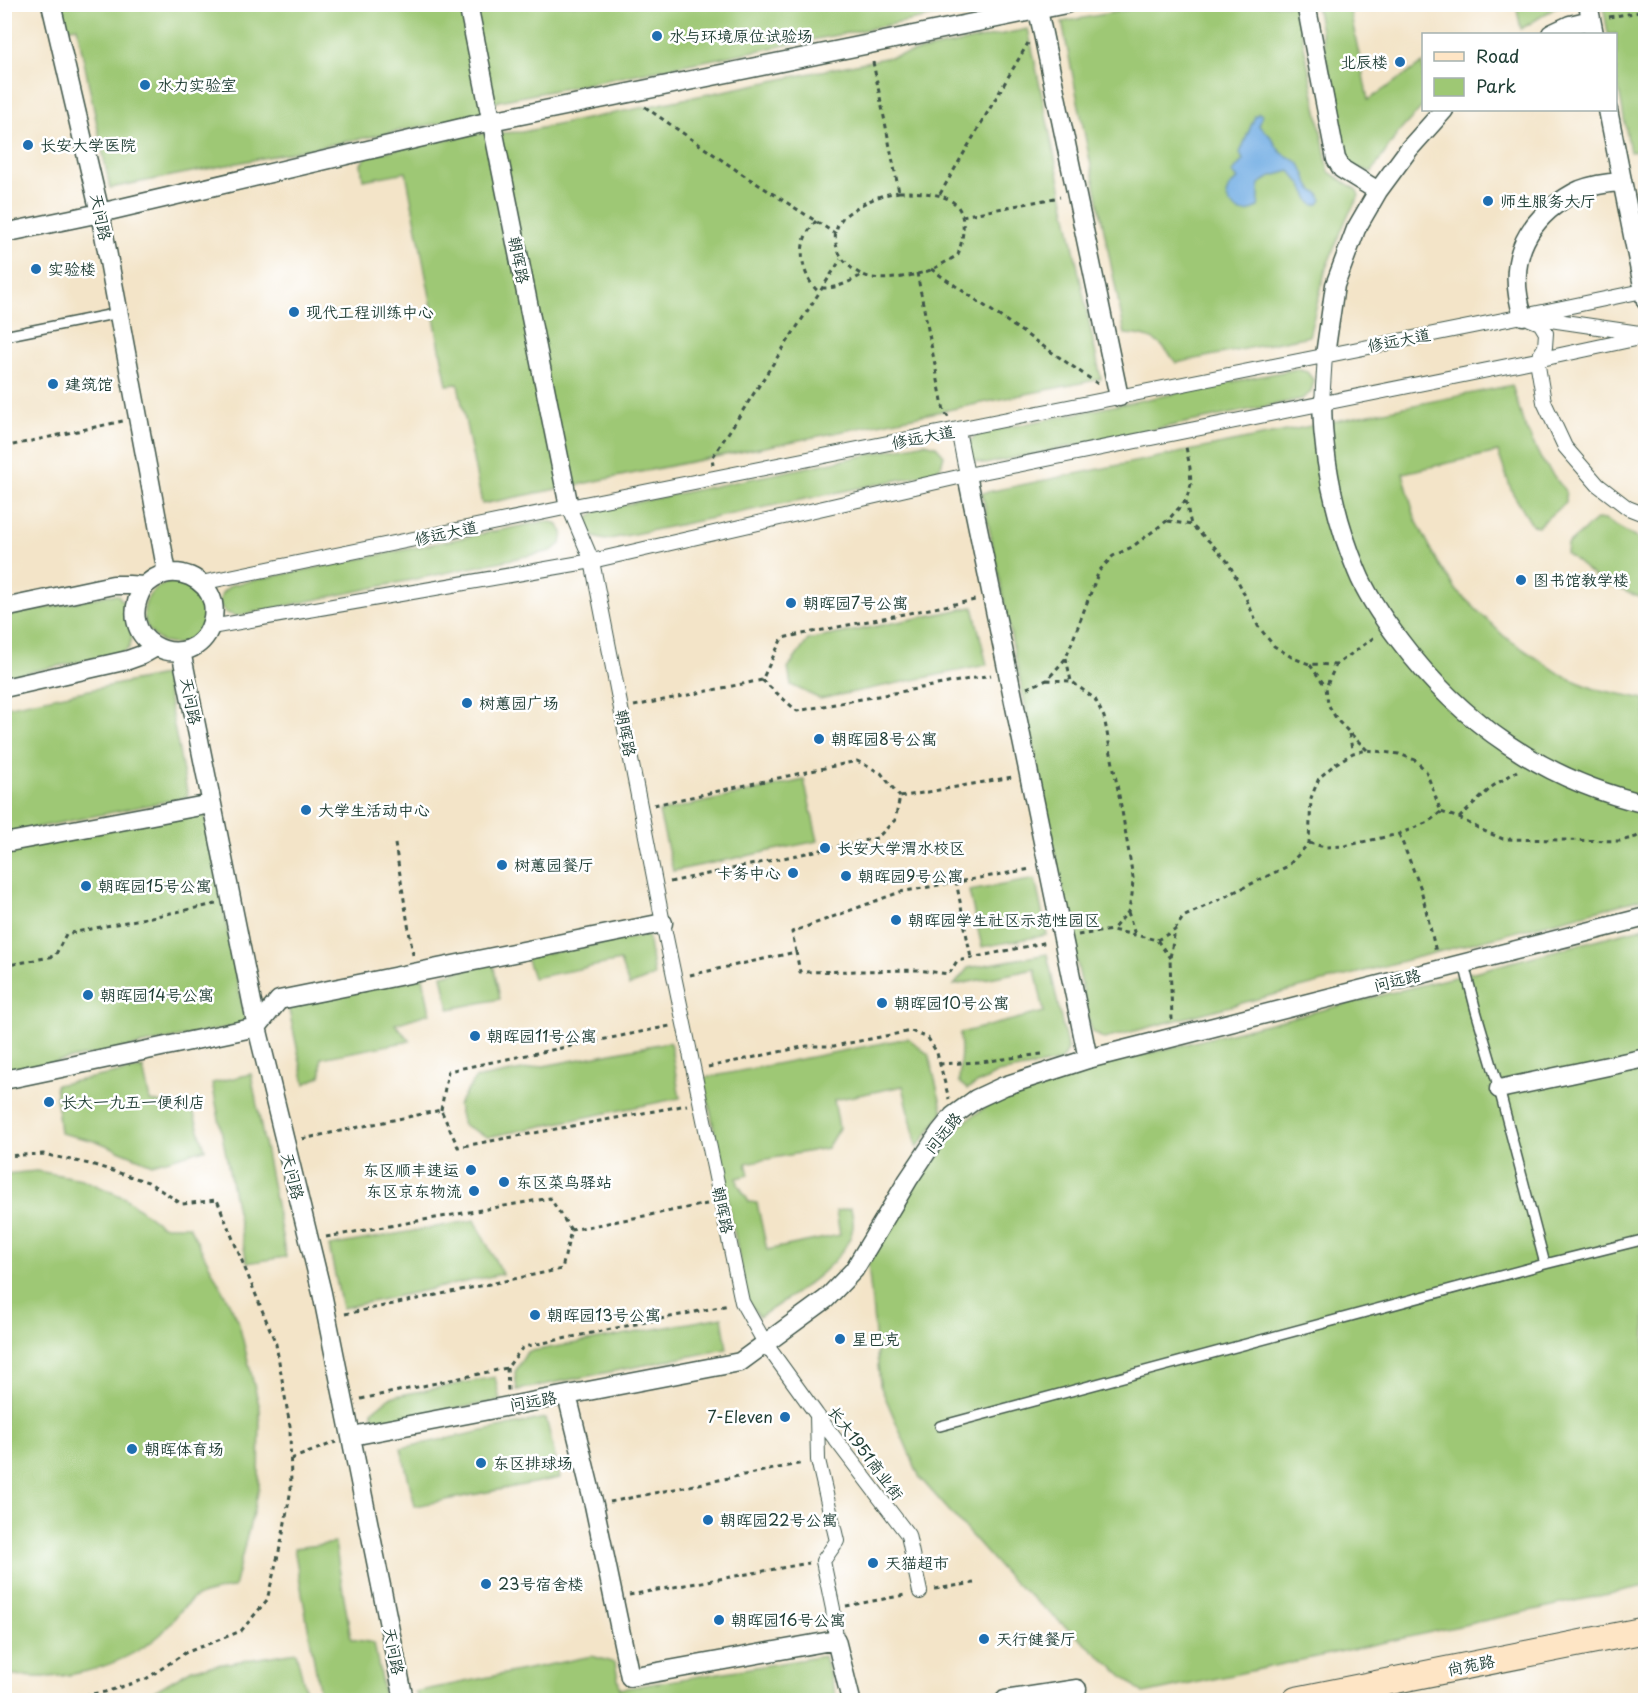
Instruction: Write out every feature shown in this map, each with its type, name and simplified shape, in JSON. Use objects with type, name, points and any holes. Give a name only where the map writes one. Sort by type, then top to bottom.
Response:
[{"type":"main road","name":"尚苑路","points":[[1296,1701],[1646,1629]]},
{"type":"main road","name":"尚苑路","points":[[1384,1701],[1646,1647]]},
{"type":"street","name":"天问路","points":[[51,4],[100,213],[167,573]]},
{"type":"street","name":"朝晖路","points":[[468,4],[569,507],[592,561],[663,923],[742,1302],[765,1343]]},
{"type":"street","points":[[4,233],[100,213],[491,121],[1066,4]]},
{"type":"street","points":[[1305,4],[1336,159],[1342,169],[1378,191]]},
{"type":"street","points":[[1038,10],[1119,397]]},
{"type":"street","points":[[1553,33],[1570,25],[1591,20]]},
{"type":"street","points":[[1443,111],[1409,148],[1378,191],[1356,229],[1335,285],[1325,355],[1322,423],[1326,466],[1338,517],[1358,573],[1389,627],[1415,662],[1448,697],[1486,730],[1526,757],[1580,784],[1619,798],[1646,804]]},
{"type":"street","points":[[1522,316],[1644,296],[1608,111]]},
{"type":"street","points":[[1522,316],[1517,298],[1516,272],[1520,253],[1537,221],[1563,199],[1581,190],[1601,184],[1621,182]]},
{"type":"street","points":[[1522,316],[1540,323],[1545,333],[1545,347],[1537,360],[1544,402],[1565,447],[1598,485],[1628,508],[1646,515]]},
{"type":"street","name":"修远大道","points":[[201,583],[1522,316],[1646,336]]},
{"type":"street","name":"修远大道","points":[[211,627],[592,561],[967,475],[1646,336]]},
{"type":"street","points":[[958,429],[1088,1059]]},
{"type":"street","points":[[167,573],[185,574],[201,583],[209,592],[214,616],[211,627],[204,638],[194,646],[181,651],[169,651],[156,647],[146,640],[135,620],[135,608],[144,586],[154,578],[167,573]]},
{"type":"street","points":[[4,608],[113,585],[144,586]]},
{"type":"street","points":[[4,688],[128,660],[156,647]]},
{"type":"street","name":"天问路","points":[[181,651],[257,1028],[327,1318],[404,1701]]},
{"type":"street","points":[[4,843],[211,804]]},
{"type":"street","name":"问远路","points":[[352,1436],[740,1362],[826,1299],[854,1270],[908,1180],[953,1116],[976,1099],[1004,1086],[1088,1059],[1646,916]]},
{"type":"street","points":[[4,1080],[257,1028],[279,1000],[663,923]]},
{"type":"street","points":[[1499,1089],[1646,1058]]},
{"type":"street","name":"长大1951商业街","points":[[765,1343],[908,1535],[920,1592]]},
{"type":"street","points":[[567,1395],[594,1505],[630,1677],[836,1640]]},
{"type":"street","points":[[817,1415],[818,1460],[837,1541],[824,1561],[836,1640],[851,1701]]},
{"type":"street","points":[[1005,1701],[1077,1689]]},
{"type":"lane","points":[[4,336],[119,313]]},
{"type":"lane","points":[[1464,964],[1545,1264]]},
{"type":"lane","points":[[940,1426],[1646,1239]]},
{"type":"path","points":[[940,194],[1032,36],[1038,10]]},
{"type":"path","points":[[1591,20],[1646,11]]},
{"type":"path","points":[[869,44],[899,192]]},
{"type":"path","points":[[637,92],[640,104],[745,176],[836,234]]},
{"type":"path","points":[[899,192],[940,194],[954,201],[962,216],[962,241],[958,255],[932,269],[917,273],[885,279],[861,275],[841,259],[836,247],[836,234],[842,219],[881,196],[899,192]]},
{"type":"path","points":[[962,216],[1077,194]]},
{"type":"path","points":[[816,221],[805,236],[801,249],[805,270],[812,287],[819,292]]},
{"type":"path","points":[[715,478],[712,458],[841,259]]},
{"type":"path","points":[[932,269],[1119,397]]},
{"type":"path","points":[[917,273],[944,411],[958,429]]},
{"type":"path","points":[[822,288],[829,289],[861,275]]},
{"type":"path","points":[[4,447],[138,418]]},
{"type":"path","points":[[1047,680],[1066,658],[1099,571],[1113,556],[1132,547],[1168,520],[1186,500],[1191,484],[1183,430]]},
{"type":"path","points":[[1186,500],[1191,525]]},
{"type":"path","points":[[1168,520],[1191,525],[1228,562],[1258,626],[1274,646],[1293,658],[1309,664],[1336,665]]},
{"type":"path","points":[[762,680],[782,638],[992,596]]},
{"type":"path","points":[[1326,687],[1336,665],[1389,627]]},
{"type":"path","points":[[1066,658],[1071,681]]},
{"type":"path","points":[[1309,664],[1326,687],[1328,704],[1337,720],[1367,750]]},
{"type":"path","points":[[762,680],[797,711],[1007,672]]},
{"type":"path","points":[[621,708],[762,680]]},
{"type":"path","points":[[1012,691],[1025,689],[1047,680],[1071,681],[1095,699],[1104,717],[1133,878],[1128,912],[1112,930]]},
{"type":"path","points":[[1349,732],[1353,753]]},
{"type":"path","points":[[1176,1036],[1172,1017],[1170,958],[1175,930],[1183,918],[1288,866],[1309,843],[1311,798],[1319,778],[1335,764],[1353,753],[1367,750],[1399,754],[1415,759],[1426,771],[1441,812]]},
{"type":"path","points":[[1459,818],[1493,786],[1517,771],[1526,757]]},
{"type":"path","points":[[641,807],[856,761],[881,773],[900,797]]},
{"type":"path","points":[[900,797],[1029,774]]},
{"type":"path","points":[[656,885],[877,837],[894,820],[900,797]]},
{"type":"path","points":[[1441,812],[1503,839],[1620,841],[1636,837],[1646,831]]},
{"type":"path","points":[[1309,843],[1325,847],[1344,846],[1399,834],[1428,822],[1441,812]]},
{"type":"path","points":[[1399,834],[1421,889],[1440,969]]},
{"type":"path","points":[[395,844],[416,972]]},
{"type":"path","points":[[1048,867],[900,892],[792,932],[800,972],[918,970],[949,974],[957,961],[1112,930],[1157,940],[1170,958]]},
{"type":"path","points":[[956,881],[971,958]]},
{"type":"path","points":[[4,966],[55,956],[66,934],[231,901]]},
{"type":"path","points":[[1128,912],[1135,935]]},
{"type":"path","points":[[1157,940],[1175,930]]},
{"type":"path","points":[[675,978],[796,952]]},
{"type":"path","points":[[684,1023],[448,1071],[441,1110],[458,1147],[700,1102]]},
{"type":"path","points":[[693,1070],[807,1046],[834,1046],[911,1031],[928,1038],[937,1053],[953,1116]]},
{"type":"path","points":[[285,1142],[441,1110]]},
{"type":"path","points":[[4,1156],[43,1154],[94,1165],[148,1182],[182,1204],[217,1200],[276,1344],[290,1426],[291,1459],[288,1509],[267,1600],[241,1630],[185,1653],[146,1679],[105,1692],[54,1700],[4,1695]]},
{"type":"path","points":[[309,1240],[550,1198],[571,1230],[562,1269],[327,1318]]},
{"type":"path","points":[[571,1230],[721,1201]]},
{"type":"path","points":[[345,1403],[507,1368],[523,1347],[742,1302]]},
{"type":"path","points":[[291,1459],[352,1436]]},
{"type":"path","points":[[594,1505],[818,1460]]},
{"type":"path","points":[[612,1598],[824,1561]]},
{"type":"green space","points":[[59,5],[991,5],[499,101],[471,117],[110,188],[77,27],[65,29]]},
{"type":"green space","points":[[1153,5],[1296,5],[1329,172],[1357,190],[1359,196],[1347,217],[1326,268],[1309,336],[1176,363],[1166,349],[1155,341],[1142,336],[1125,334],[1062,22]]},
{"type":"green space","points":[[1316,5],[1349,5],[1368,100],[1422,64],[1422,107],[1398,133],[1372,172],[1350,166],[1344,151]]},
{"type":"green space","points":[[1516,5],[1560,5],[1521,29]]},
{"type":"green space","points":[[1603,5],[1645,5],[1645,150],[1630,152],[1617,79],[1617,33],[1608,33]]},
{"type":"green space","points":[[1028,29],[1101,379],[482,504],[458,384],[447,385],[406,172],[363,180],[361,164],[367,155],[475,134],[522,132]]},
{"type":"green space","points":[[1296,369],[1307,372],[1314,381],[1311,392],[1302,399],[985,464],[974,461],[967,452],[970,441],[979,433]]},
{"type":"green space","points":[[1512,385],[1523,422],[1541,459],[1566,492],[1566,502],[1538,526],[1532,525],[1512,492],[1498,452],[1403,473],[1415,518],[1439,564],[1457,591],[1505,637],[1565,677],[1595,689],[1645,699],[1645,898],[1104,1039],[1091,1031],[982,493]]},
{"type":"green space","points":[[925,443],[936,446],[944,455],[941,466],[932,473],[605,540],[594,537],[587,529],[589,517],[599,510]]},
{"type":"green space","points":[[1597,519],[1605,520],[1645,543],[1645,593],[1639,597],[1600,581],[1566,553],[1567,545]]},
{"type":"green space","points":[[545,521],[556,523],[563,532],[561,544],[551,551],[237,616],[226,613],[219,604],[222,593],[231,585]]},
{"type":"green space","points":[[175,582],[187,584],[197,591],[204,601],[206,613],[204,625],[197,635],[187,642],[175,644],[163,642],[153,635],[146,625],[144,613],[146,601],[153,591],[163,584]]},
{"type":"green space","points":[[108,595],[118,595],[125,604],[132,637],[129,648],[122,653],[5,677],[5,616]]},
{"type":"green space","points":[[973,607],[987,665],[820,699],[791,685],[788,668],[808,640]]},
{"type":"green space","points":[[164,675],[188,797],[5,834],[5,707]]},
{"type":"green space","points":[[804,780],[818,841],[673,871],[659,812]]},
{"type":"green space","points":[[204,810],[246,1024],[5,1072],[4,852]]},
{"type":"green space","points":[[1035,879],[1047,935],[982,947],[969,891]]},
{"type":"green space","points":[[1645,927],[1645,1586],[1144,1694],[1009,1578],[920,1478],[880,1385],[868,1263],[922,1173],[961,1124],[1008,1092],[1074,1072]]},
{"type":"green space","points":[[648,935],[654,976],[629,986],[620,961],[533,978],[526,957]]},
{"type":"green space","points":[[1047,954],[1068,1051],[1059,1062],[998,1073],[967,1089],[959,1082],[960,1033],[1044,1012],[1035,969],[954,985],[968,968]]},
{"type":"green space","points":[[493,963],[500,999],[449,1009],[442,975]]},
{"type":"green space","points":[[423,977],[430,1013],[395,1024],[410,1041],[321,1058],[321,1076],[305,1084],[288,1006]]},
{"type":"green space","points":[[908,1038],[929,1055],[943,1112],[917,1148],[903,1086],[834,1100],[839,1128],[827,1148],[746,1163],[749,1175],[737,1178],[749,1202],[757,1203],[767,1250],[840,1235],[836,1211],[851,1208],[853,1218],[849,1240],[828,1267],[800,1290],[759,1317],[748,1302],[704,1078]]},
{"type":"green space","points":[[670,1042],[680,1098],[488,1137],[463,1125],[458,1105],[475,1079]]},
{"type":"green space","points":[[143,1068],[150,1101],[192,1108],[205,1149],[152,1164],[99,1142],[60,1133],[55,1085]]},
{"type":"green space","points":[[251,1074],[286,1257],[247,1263],[212,1083]]},
{"type":"green space","name":"朝晖体育场","points":[[37,1171],[82,1179],[125,1198],[162,1226],[189,1226],[238,1320],[260,1409],[259,1489],[234,1587],[194,1598],[185,1605],[160,1635],[126,1657],[86,1671],[45,1677],[4,1673],[5,1174]]},
{"type":"green space","points":[[475,1220],[502,1274],[342,1308],[329,1246]]},
{"type":"green space","points":[[722,1317],[727,1349],[517,1390],[515,1372],[527,1352]]},
{"type":"green space","points":[[495,1377],[500,1401],[375,1423],[372,1411],[390,1397]]},
{"type":"green space","name":"东区排球场","points":[[546,1418],[560,1478],[415,1506],[401,1448]]},
{"type":"green space","points":[[335,1543],[351,1639],[374,1643],[385,1700],[321,1700],[294,1548]]},
{"type":"green space","points":[[296,1652],[308,1700],[139,1700],[192,1669]]},
{"type":"green space","points":[[592,1656],[615,1663],[620,1689],[824,1656],[837,1700],[420,1700],[415,1692]]},
{"type":"water","points":[[1259,113],[1262,115],[1259,126],[1269,135],[1281,152],[1299,164],[1310,186],[1322,200],[1319,204],[1311,203],[1301,184],[1290,171],[1272,176],[1259,184],[1258,207],[1248,212],[1240,212],[1229,203],[1226,195],[1229,187],[1238,179],[1232,173],[1243,160],[1240,153],[1255,116]]},
{"type":"place","name":"水与环境原位试验场","points":[[657,36]]},
{"type":"place","name":"北辰楼","points":[[1400,62]]},
{"type":"place","name":"水力实验室","points":[[145,85]]},
{"type":"place","name":"长安大学医院","points":[[28,145]]},
{"type":"place","name":"师生服务大厅","points":[[1488,201]]},
{"type":"place","name":"实验楼","points":[[36,269]]},
{"type":"place","name":"现代工程训练中心","points":[[294,312]]},
{"type":"place","name":"建筑馆","points":[[53,384]]},
{"type":"place","name":"图书馆教学楼","points":[[1521,580]]},
{"type":"place","name":"朝晖园7号公寓","points":[[791,603]]},
{"type":"place","name":"树蕙园广场","points":[[467,703]]},
{"type":"place","name":"朝晖园8号公寓","points":[[819,739]]},
{"type":"place","name":"大学生活动中心","points":[[306,810]]},
{"type":"place","name":"长安大学渭水校区","points":[[825,848]]},
{"type":"place","name":"树蕙园餐厅","points":[[502,865]]},
{"type":"place","name":"卡务中心","points":[[793,873]]},
{"type":"place","name":"朝晖园9号公寓","points":[[846,876]]},
{"type":"place","name":"朝晖园15号公寓","points":[[86,886]]},
{"type":"place","name":"朝晖园学生社区示范性园区","points":[[896,920]]},
{"type":"place","name":"朝晖园14号公寓","points":[[88,995]]},
{"type":"place","name":"朝晖园10号公寓","points":[[882,1003]]},
{"type":"place","name":"朝晖园11号公寓","points":[[475,1036]]},
{"type":"place","name":"长大一九五一便利店","points":[[49,1102]]},
{"type":"place","name":"东区顺丰速运","points":[[471,1170]]},
{"type":"place","name":"东区菜鸟驿站","points":[[504,1182]]},
{"type":"place","name":"东区京东物流","points":[[474,1191]]},
{"type":"place","name":"朝晖园13号公寓","points":[[535,1315]]},
{"type":"place","name":"星巴克","points":[[840,1339]]},
{"type":"place","name":"7-Eleven","points":[[785,1417]]},
{"type":"place","name":"朝晖体育场","points":[[132,1449]]},
{"type":"place","name":"东区排球场","points":[[481,1463]]},
{"type":"place","name":"朝晖园22号公寓","points":[[708,1520]]},
{"type":"place","name":"天猫超市","points":[[873,1563]]},
{"type":"place","name":"23号宿舍楼","points":[[486,1584]]},
{"type":"place","name":"朝晖园16号公寓","points":[[719,1620]]},
{"type":"place","name":"天行健餐厅","points":[[984,1639]]}]
